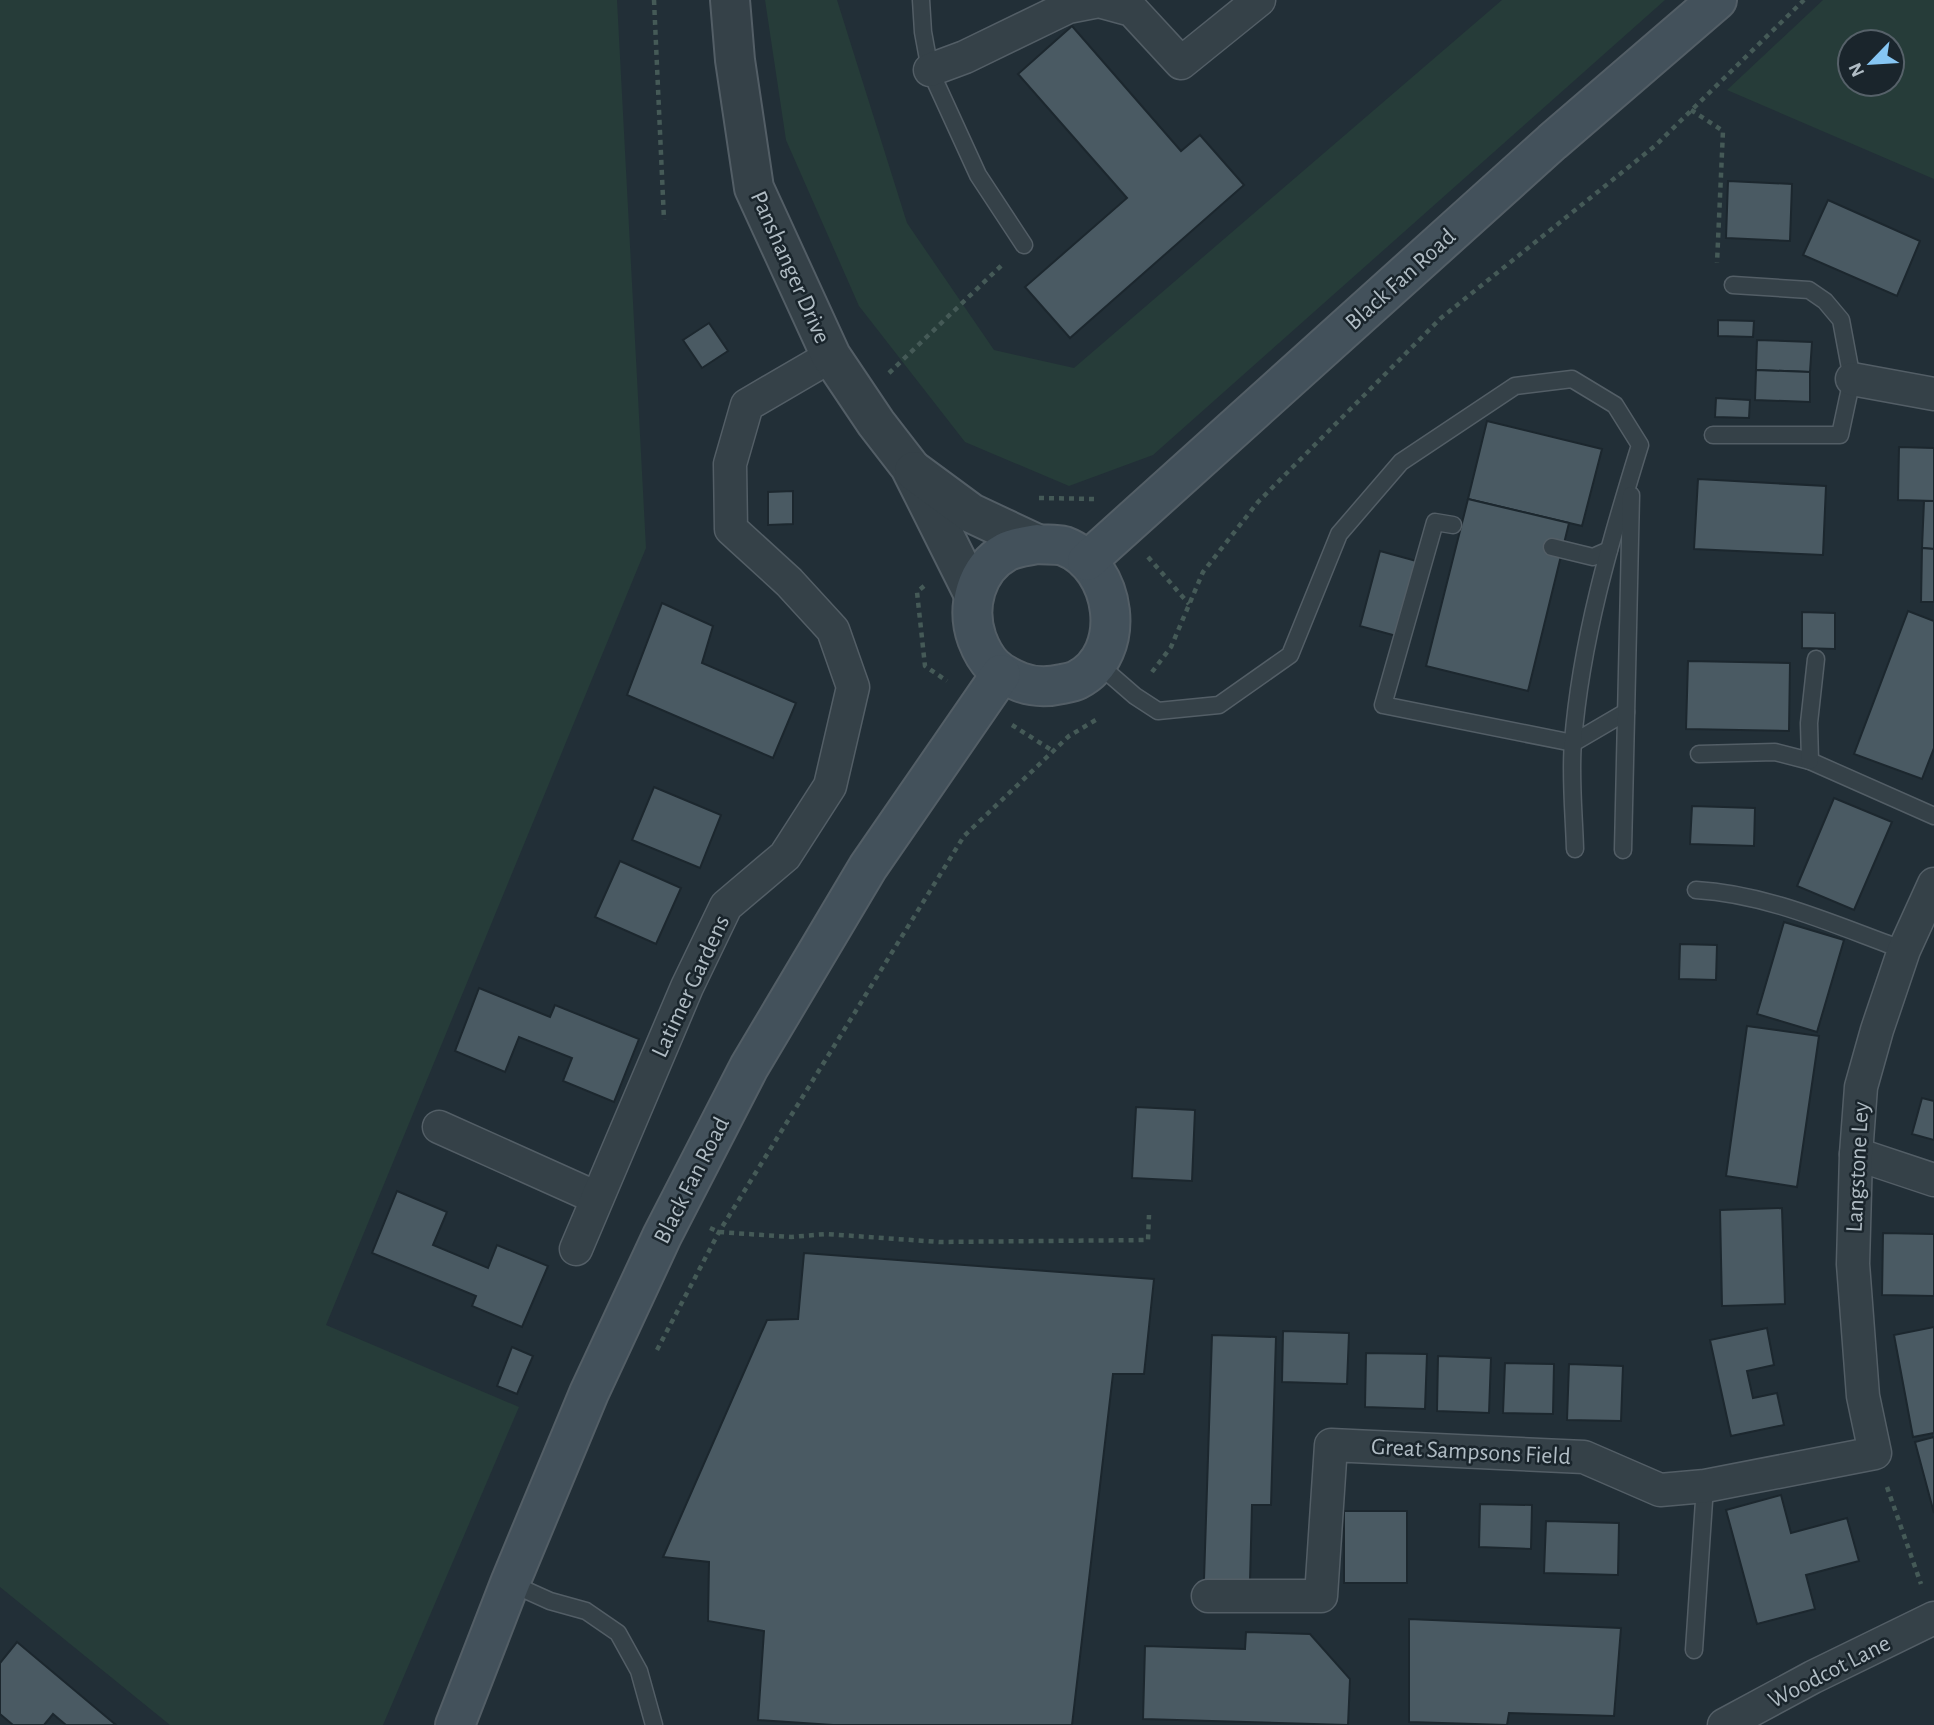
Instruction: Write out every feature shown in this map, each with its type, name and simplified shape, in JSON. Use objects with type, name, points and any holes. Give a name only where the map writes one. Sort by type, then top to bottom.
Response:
[{"type":"main road","name":"Black Fan Road","points":[[1087,561],[1552,142],[1717,0]]},
{"type":"main road","points":[[1037,544],[1063,546],[1087,561],[1104,584],[1112,612],[1108,638],[1097,663],[1078,680],[1052,687],[1025,684],[990,689],[972,624],[974,595],[988,566],[1008,551],[1037,544]]},
{"type":"main road","name":"Black Fan Road","points":[[455,1725],[510,1583],[589,1393],[676,1210],[749,1067],[861,878],[990,689]]},
{"type":"street","name":"Panshanger Drive","points":[[730,0],[735,60],[754,188],[831,356],[910,467],[974,595]]},
{"type":"street","points":[[930,71],[1068,7],[1099,1],[1132,10],[1181,63],[1259,0]]},
{"type":"street","name":"Latimer Gardens","points":[[576,1249],[687,987],[726,906],[785,856],[830,786],[853,687],[833,631],[789,582],[731,529],[730,464],[747,405],[831,356]]},
{"type":"street","points":[[1852,379],[1934,394]]},
{"type":"street","name":"Panshanger Drive","points":[[910,467],[971,513],[1037,544]]},
{"type":"street","name":"Langstone Ley","points":[[1871,1454],[1863,1396],[1853,1264],[1861,1087],[1904,950],[1934,884]]},
{"type":"street","points":[[439,1127],[597,1198]]},
{"type":"street","points":[[1856,1154],[1934,1180]]},
{"type":"street","name":"Great Sampsons Field","points":[[1208,1596],[1321,1596],[1331,1445],[1584,1457],[1660,1490],[1705,1486],[1871,1454]]},
{"type":"street","name":"Woodcot Lane","points":[[1724,1725],[1813,1677],[1934,1618]]},
{"type":"lane","points":[[921,0],[930,71],[978,175],[1024,245]]},
{"type":"lane","points":[[1713,435],[1840,435],[1852,379],[1841,320],[1825,301],[1809,290],[1733,285]]},
{"type":"lane","points":[[1097,663],[1135,696],[1158,710],[1219,705],[1290,655],[1339,534],[1401,462],[1515,386],[1572,379],[1615,405],[1640,445],[1608,550],[1588,632],[1573,744],[1575,849]]},
{"type":"lane","points":[[1623,850],[1632,471]]},
{"type":"lane","points":[[1452,525],[1435,522],[1383,705],[1573,744],[1626,712]]},
{"type":"lane","points":[[1552,547],[1593,557],[1608,550]]},
{"type":"lane","points":[[1810,761],[1809,723],[1816,659]]},
{"type":"lane","points":[[1699,754],[1775,752],[1810,761],[1934,816]]},
{"type":"lane","points":[[1696,891],[1722,892],[1780,905],[1904,950]]},
{"type":"lane","points":[[1694,1650],[1705,1486]]},
{"type":"lane","points":[[510,1583],[550,1601],[586,1611],[618,1633],[639,1671],[654,1725]]},
{"type":"path","points":[[653,0],[664,220]]},
{"type":"path","points":[[1171,647],[1203,572],[1258,502],[1441,318],[1656,145],[1804,0]]},
{"type":"path","points":[[1691,110],[1723,131],[1717,270]]},
{"type":"path","points":[[861,400],[1024,245]]},
{"type":"path","points":[[997,525],[1035,498],[1094,497],[1189,604]]},
{"type":"path","points":[[956,561],[917,592],[925,666],[990,689],[1053,751]]},
{"type":"path","points":[[657,1351],[719,1232],[964,836],[1069,736]]},
{"type":"path","points":[[676,1210],[719,1232],[791,1237],[826,1234],[939,1242],[1148,1240],[1149,1214]]},
{"type":"path","points":[[1871,1454],[1934,1618]]},
{"type":"green space","points":[[0,0],[617,0],[646,548],[326,1325],[519,1407],[383,1725],[170,1725],[0,1587]]},
{"type":"green space","points":[[765,0],[837,0],[907,223],[994,350],[1074,368],[1502,0],[1665,0],[1153,455],[1069,486],[965,442],[859,306],[786,140]]},
{"type":"green space","points":[[1823,0],[1934,0],[1934,179],[1727,90]]},
{"type":"building","points":[[1072,26],[1181,151],[1200,135],[1244,185],[1070,338],[1025,287],[1127,198],[1018,74]]},
{"type":"building","points":[[1728,181],[1792,184],[1790,241],[1726,238]]},
{"type":"building","points":[[1828,200],[1920,241],[1897,296],[1803,255]]},
{"type":"building","points":[[1718,320],[1754,321],[1753,337],[1718,336]]},
{"type":"building","points":[[709,323],[728,351],[702,368],[683,340]]},
{"type":"building","points":[[1757,340],[1812,342],[1810,372],[1756,370]]},
{"type":"building","points":[[1756,370],[1810,372],[1810,402],[1755,400]]},
{"type":"building","points":[[1716,398],[1750,400],[1749,418],[1715,417]]},
{"type":"building","points":[[1487,421],[1602,449],[1582,526],[1468,499]]},
{"type":"building","points":[[1899,447],[1934,448],[1934,501],[1898,500]]},
{"type":"building","points":[[1698,479],[1826,486],[1823,555],[1694,549]]},
{"type":"building","points":[[793,491],[793,524],[768,525],[768,492]]},
{"type":"building","points":[[1468,499],[1569,523],[1528,691],[1426,666]]},
{"type":"building","points":[[1924,501],[1934,501],[1934,549],[1922,548]]},
{"type":"building","points":[[1922,548],[1934,549],[1934,602],[1921,602]]},
{"type":"building","points":[[1380,551],[1420,562],[1400,637],[1360,626]]},
{"type":"building","points":[[662,603],[713,626],[702,663],[796,703],[773,758],[627,695]]},
{"type":"building","points":[[1908,611],[1934,621],[1934,748],[1922,779],[1854,754]]},
{"type":"building","points":[[1802,612],[1835,613],[1835,649],[1802,648]]},
{"type":"building","points":[[1688,661],[1790,663],[1789,731],[1686,729]]},
{"type":"building","points":[[654,787],[721,815],[700,868],[632,840]]},
{"type":"building","points":[[1834,798],[1892,822],[1854,910],[1797,886]]},
{"type":"building","points":[[1692,806],[1755,808],[1754,846],[1690,844]]},
{"type":"building","points":[[620,861],[681,888],[656,944],[595,917]]},
{"type":"building","points":[[1784,922],[1844,940],[1817,1032],[1757,1014]]},
{"type":"building","points":[[1680,944],[1717,945],[1716,980],[1679,979]]},
{"type":"building","points":[[479,988],[550,1017],[555,1005],[639,1039],[614,1102],[563,1081],[572,1058],[519,1037],[505,1072],[455,1051]]},
{"type":"building","points":[[1747,1026],[1819,1036],[1797,1187],[1726,1176]]},
{"type":"building","points":[[1922,1098],[1934,1101],[1934,1140],[1912,1134]]},
{"type":"building","points":[[1136,1107],[1195,1110],[1192,1181],[1132,1178]]},
{"type":"building","points":[[397,1191],[447,1212],[433,1245],[488,1268],[497,1245],[548,1266],[522,1327],[472,1306],[476,1296],[372,1253]]},
{"type":"building","points":[[1782,1208],[1785,1304],[1722,1306],[1720,1210]]},
{"type":"building","points":[[1883,1233],[1934,1234],[1934,1296],[1882,1295]]},
{"type":"building","points":[[804,1253],[1154,1279],[1144,1374],[1113,1374],[1072,1725],[833,1725],[758,1720],[764,1631],[708,1621],[709,1562],[663,1557],[767,1320],[798,1319]]},
{"type":"building","points":[[1934,1327],[1934,1433],[1913,1437],[1894,1335]]},
{"type":"building","points":[[1767,1328],[1774,1365],[1747,1371],[1753,1398],[1777,1393],[1784,1425],[1731,1436],[1710,1340]]},
{"type":"building","points":[[1283,1331],[1349,1333],[1347,1384],[1282,1382]]},
{"type":"building","points":[[1212,1335],[1276,1337],[1271,1505],[1252,1505],[1250,1581],[1204,1580]]},
{"type":"building","points":[[512,1347],[533,1356],[517,1394],[497,1386]]},
{"type":"building","points":[[1366,1353],[1427,1354],[1425,1409],[1365,1407]]},
{"type":"building","points":[[1438,1356],[1491,1358],[1489,1413],[1437,1411]]},
{"type":"building","points":[[1505,1363],[1554,1364],[1553,1414],[1503,1413]]},
{"type":"building","points":[[1569,1364],[1623,1366],[1621,1421],[1567,1420]]},
{"type":"building","points":[[1934,1437],[1934,1513],[1915,1442]]},
{"type":"building","points":[[1781,1495],[1791,1533],[1847,1518],[1859,1561],[1806,1575],[1815,1609],[1757,1624],[1726,1510]]},
{"type":"building","points":[[1480,1504],[1532,1505],[1531,1549],[1479,1547]]},
{"type":"building","points":[[1344,1511],[1407,1511],[1407,1583],[1344,1583]]},
{"type":"building","points":[[1546,1521],[1619,1523],[1618,1575],[1544,1573]]},
{"type":"building","points":[[1409,1619],[1621,1628],[1614,1716],[1509,1713],[1507,1725],[1409,1722]]},
{"type":"building","points":[[1246,1632],[1310,1634],[1350,1679],[1348,1725],[1143,1719],[1145,1646],[1245,1649]]},
{"type":"building","points":[[17,1642],[116,1725],[66,1725],[53,1714],[44,1725],[13,1725],[0,1714],[0,1663]]}]
